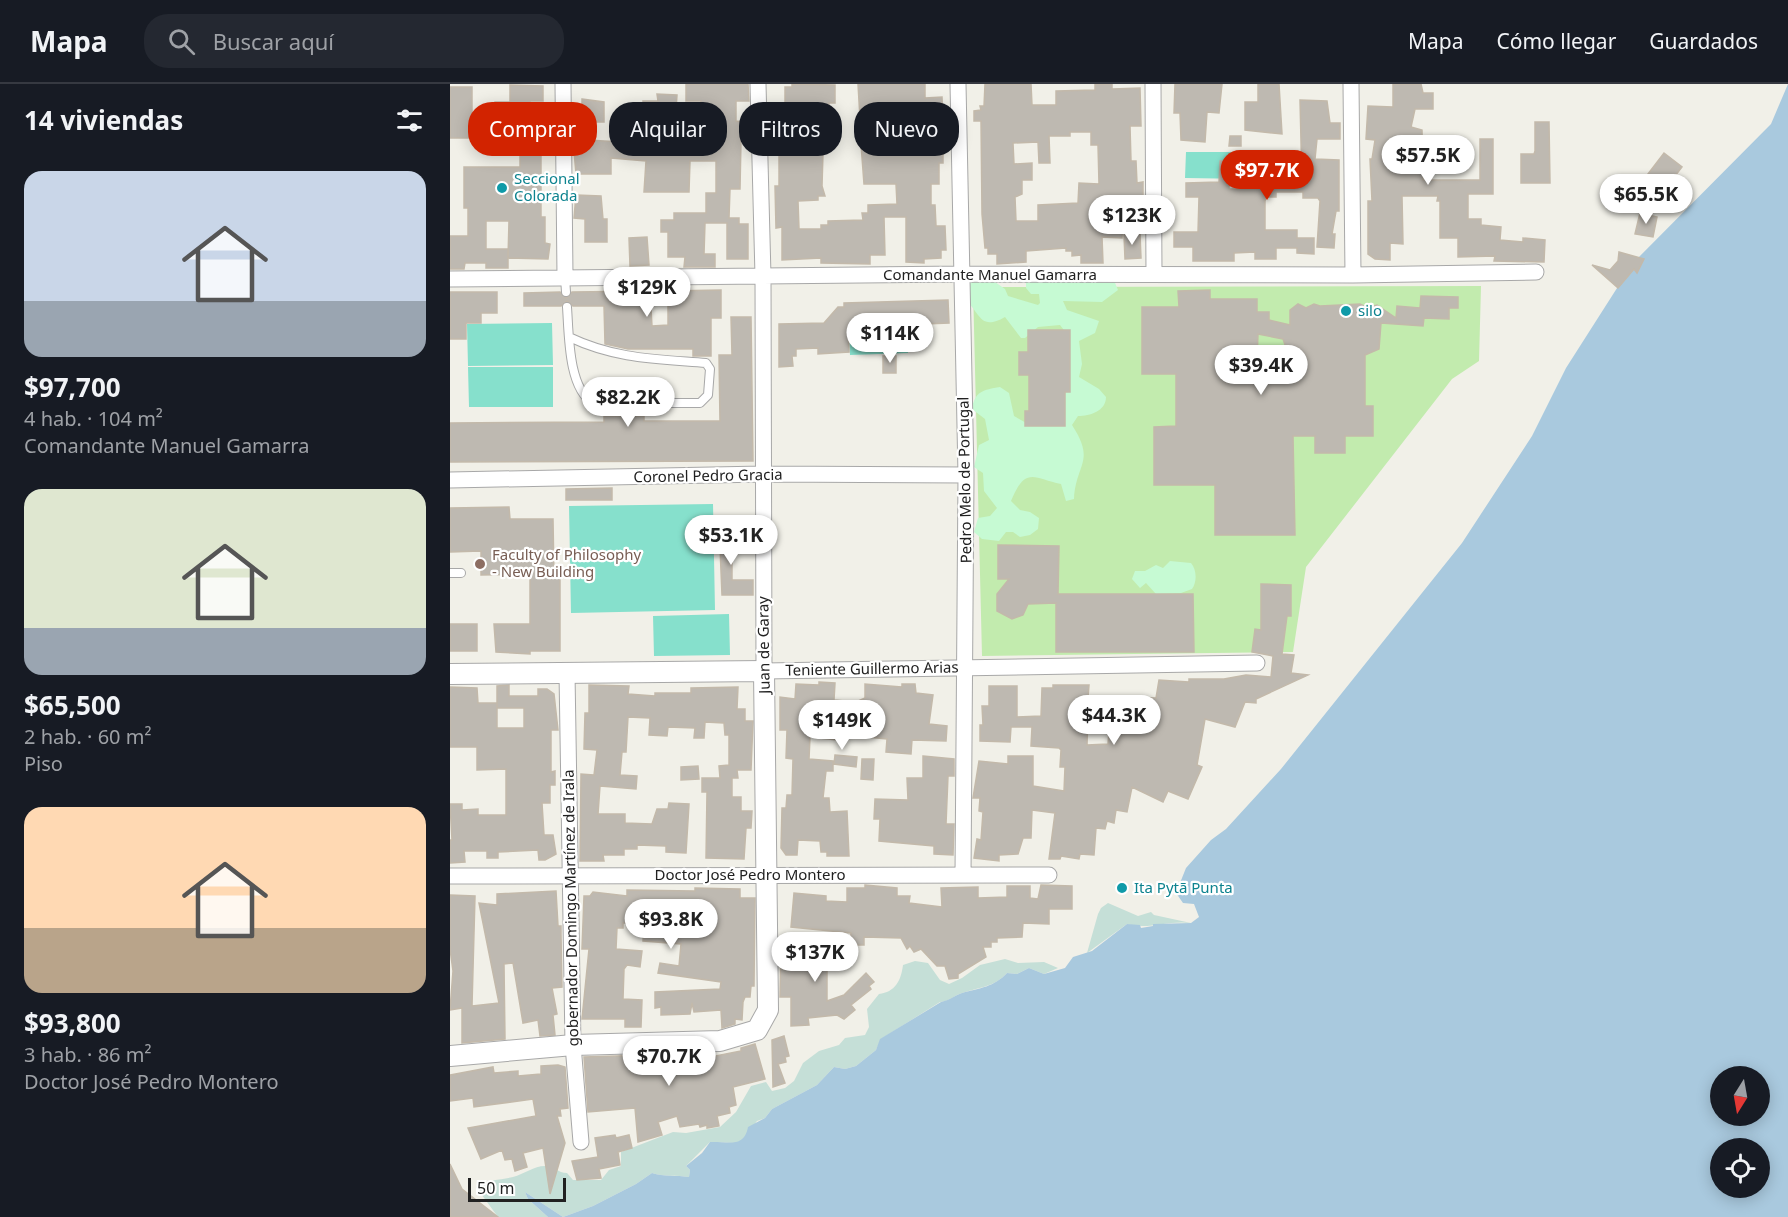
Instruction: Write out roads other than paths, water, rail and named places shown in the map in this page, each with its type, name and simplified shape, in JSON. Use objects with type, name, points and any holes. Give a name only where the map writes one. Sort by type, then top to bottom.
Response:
[{"type":"street","points":[[562,84],[565,284]]},
{"type":"street","name":"Juan de Garay","points":[[573,1045],[720,1041],[749,1034],[762,1024],[768,1010],[762,276],[758,84]]},
{"type":"street","name":"Pedro Melo de Portugal","points":[[958,84],[966,475],[963,875]]},
{"type":"street","points":[[1153,84],[1154,274]]},
{"type":"street","points":[[1351,84],[1353,275]]},
{"type":"street","name":"Comandante Manuel Gamarra","points":[[450,279],[565,284],[762,276],[1353,275],[1533,272]]},
{"type":"street","name":"Coronel Pedro Gracia","points":[[450,480],[763,474],[966,475]]},
{"type":"street","name":"Teniente Guillermo Arias","points":[[450,674],[1257,663]]},
{"type":"street","name":"gobernador Domingo Martínez de Irala","points":[[567,673],[568,875],[573,1045],[580,1142]]},
{"type":"street","name":"Doctor José Pedro Montero","points":[[450,876],[1049,875]]},
{"type":"street","points":[[450,1056],[573,1045]]},
{"type":"lane","points":[[567,307],[569,337],[577,381],[581,393],[592,404],[700,403],[708,396],[710,369],[706,363],[621,356],[598,350],[569,337]]},
{"type":"lane","points":[[450,573],[461,573]]},
{"type":"place","name":"Seccional Colorada","points":[[502,188]]},
{"type":"place","name":"silo","points":[[1346,311]]},
{"type":"place","name":"Faculty of Philosophy - New Building","points":[[480,564]]},
{"type":"place","name":"Ita Pytã Punta","points":[[1122,888]]}]
